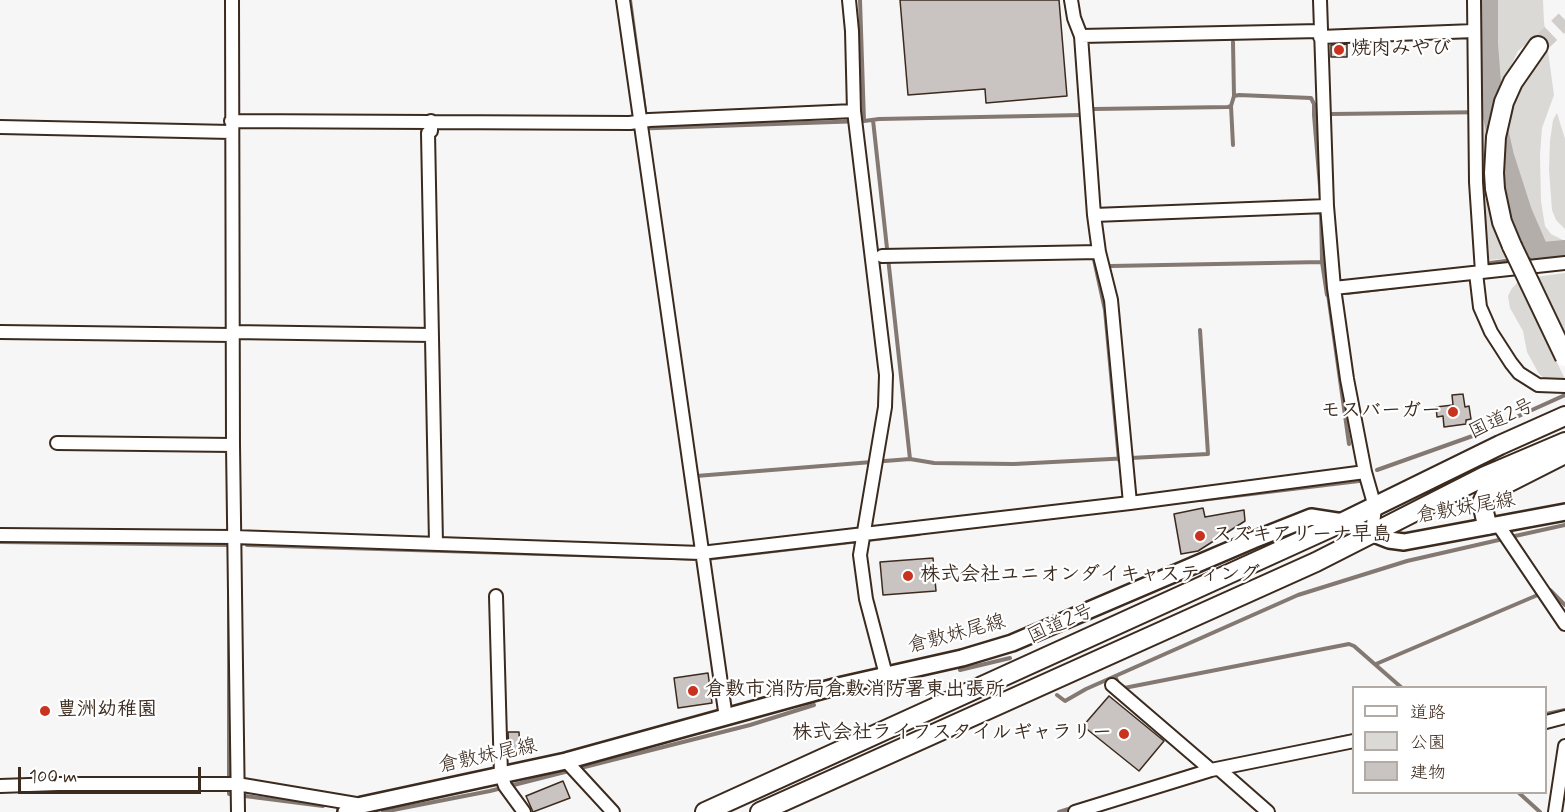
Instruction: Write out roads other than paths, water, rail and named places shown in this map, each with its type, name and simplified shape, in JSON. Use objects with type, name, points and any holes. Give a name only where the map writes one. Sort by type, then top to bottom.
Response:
[{"type":"highway","points":[[1538,46],[1513,82],[1504,102],[1496,137],[1494,173],[1498,205],[1512,246],[1565,357]]},
{"type":"highway","name":"国道2号","points":[[705,812],[1376,507],[1500,445],[1565,416]]},
{"type":"highway","points":[[760,812],[1305,566],[1485,476],[1565,442]]},
{"type":"highway","points":[[1493,526],[1482,503],[1486,494],[1565,454]]},
{"type":"main road","name":"倉敷妹尾線","points":[[346,812],[362,805],[505,784],[838,686],[962,658],[1012,643],[1311,517],[1343,522],[1389,540],[1404,542],[1565,512]]},
{"type":"street","points":[[232,0],[235,792]]},
{"type":"street","points":[[623,0],[643,123],[726,718]]},
{"type":"street","points":[[849,0],[854,111],[886,375],[885,407],[860,555],[866,598],[886,675]]},
{"type":"street","points":[[1071,0],[1074,18],[1081,36],[1094,215],[1094,252],[1111,300],[1130,503]]},
{"type":"street","points":[[1320,0],[1323,206],[1347,379],[1365,472],[1376,507],[1372,533]]},
{"type":"street","points":[[1474,0],[1480,307],[1491,332],[1519,373],[1538,386],[1565,386]]},
{"type":"street","points":[[1081,36],[1474,31]]},
{"type":"street","points":[[0,127],[643,123],[854,111]]},
{"type":"street","points":[[431,125],[428,133],[436,543]]},
{"type":"street","points":[[1094,215],[1323,206]]},
{"type":"street","points":[[885,255],[1094,252]]},
{"type":"street","points":[[1334,288],[1565,263]]},
{"type":"street","points":[[0,332],[432,335]]},
{"type":"street","points":[[57,443],[233,445]]},
{"type":"street","points":[[0,535],[234,537],[436,543],[702,557],[1365,472]]},
{"type":"street","points":[[1493,526],[1565,624]]},
{"type":"street","points":[[496,596],[505,784],[524,812]]},
{"type":"street","points":[[1112,685],[1268,812]]},
{"type":"street","points":[[1547,722],[1565,717]]},
{"type":"street","points":[[1075,812],[1210,767],[1352,741]]},
{"type":"street","points":[[1555,812],[1565,746]]},
{"type":"street","points":[[571,766],[613,812]]},
{"type":"street","points":[[0,786],[58,783],[235,792],[362,805]]},
{"type":"waterway","points":[[630,0],[646,118]]},
{"type":"waterway","points":[[860,0],[864,121]]},
{"type":"waterway","points":[[1487,0],[1487,44],[1492,108],[1503,156],[1521,212],[1537,249],[1543,253],[1565,251]]},
{"type":"waterway","points":[[1233,42],[1234,96]]},
{"type":"waterway","points":[[1094,109],[1228,107],[1231,106],[1234,96],[1239,95],[1311,98],[1314,104],[1314,115],[1318,115]]},
{"type":"waterway","points":[[1231,106],[1233,145]]},
{"type":"waterway","points":[[1331,114],[1493,112]]},
{"type":"waterway","points":[[628,129],[879,119],[1082,115]]},
{"type":"waterway","points":[[1314,115],[1321,198]]},
{"type":"waterway","points":[[873,120],[910,459]]},
{"type":"waterway","points":[[1321,208],[1322,262]]},
{"type":"waterway","points":[[1524,259],[1537,257],[1543,253]]},
{"type":"waterway","points":[[1093,255],[1105,310],[1119,460]]},
{"type":"waterway","points":[[1490,263],[1513,260]]},
{"type":"waterway","points":[[1111,266],[1322,262],[1327,295]]},
{"type":"waterway","points":[[1347,293],[1397,287]]},
{"type":"waterway","points":[[1328,294],[1349,444]]},
{"type":"waterway","points":[[696,476],[910,459],[934,463],[1014,464],[1208,454],[1200,330]]},
{"type":"waterway","points":[[1377,470],[1481,433],[1565,395]]},
{"type":"waterway","points":[[1201,500],[1359,481]]},
{"type":"waterway","points":[[1515,536],[1565,525]]},
{"type":"waterway","points":[[247,545],[706,559],[919,534]]},
{"type":"waterway","points":[[1057,695],[1065,701],[1086,689],[1298,595],[1407,561],[1503,539]]},
{"type":"waterway","points":[[0,542],[230,545]]},
{"type":"waterway","points":[[229,572],[229,794],[323,806]]},
{"type":"waterway","points":[[1547,591],[1550,590],[1565,605]]},
{"type":"waterway","points":[[1376,664],[1540,594]]},
{"type":"waterway","points":[[1115,676],[1124,688],[1349,644],[1400,686]]},
{"type":"waterway","points":[[960,670],[1010,658]]},
{"type":"waterway","points":[[383,812],[490,791],[750,725],[814,705]]},
{"type":"waterway","points":[[1547,714],[1565,710]]},
{"type":"waterway","points":[[1334,739],[1352,735]]},
{"type":"waterway","points":[[1520,794],[1540,812]]},
{"type":"waterway","points":[[1059,812],[1075,807]]},
{"type":"tunnel","points":[[1538,46],[1565,20]]},
{"type":"place","name":"焼肉みやび","points":[[1339,50]]},
{"type":"place","name":"モスバーガー","points":[[1453,412]]},
{"type":"place","name":"スズキアリーナ早島","points":[[1200,536]]},
{"type":"place","name":"株式会社ユニオンダイキャスティング","points":[[908,576]]},
{"type":"place","name":"倉敷市消防局倉敷消防署東出張所","points":[[693,691]]},
{"type":"place","name":"豊洲幼稚園","points":[[45,711]]},
{"type":"place","name":"株式会社ライフスタイルギャラリー","points":[[1124,734]]}]
